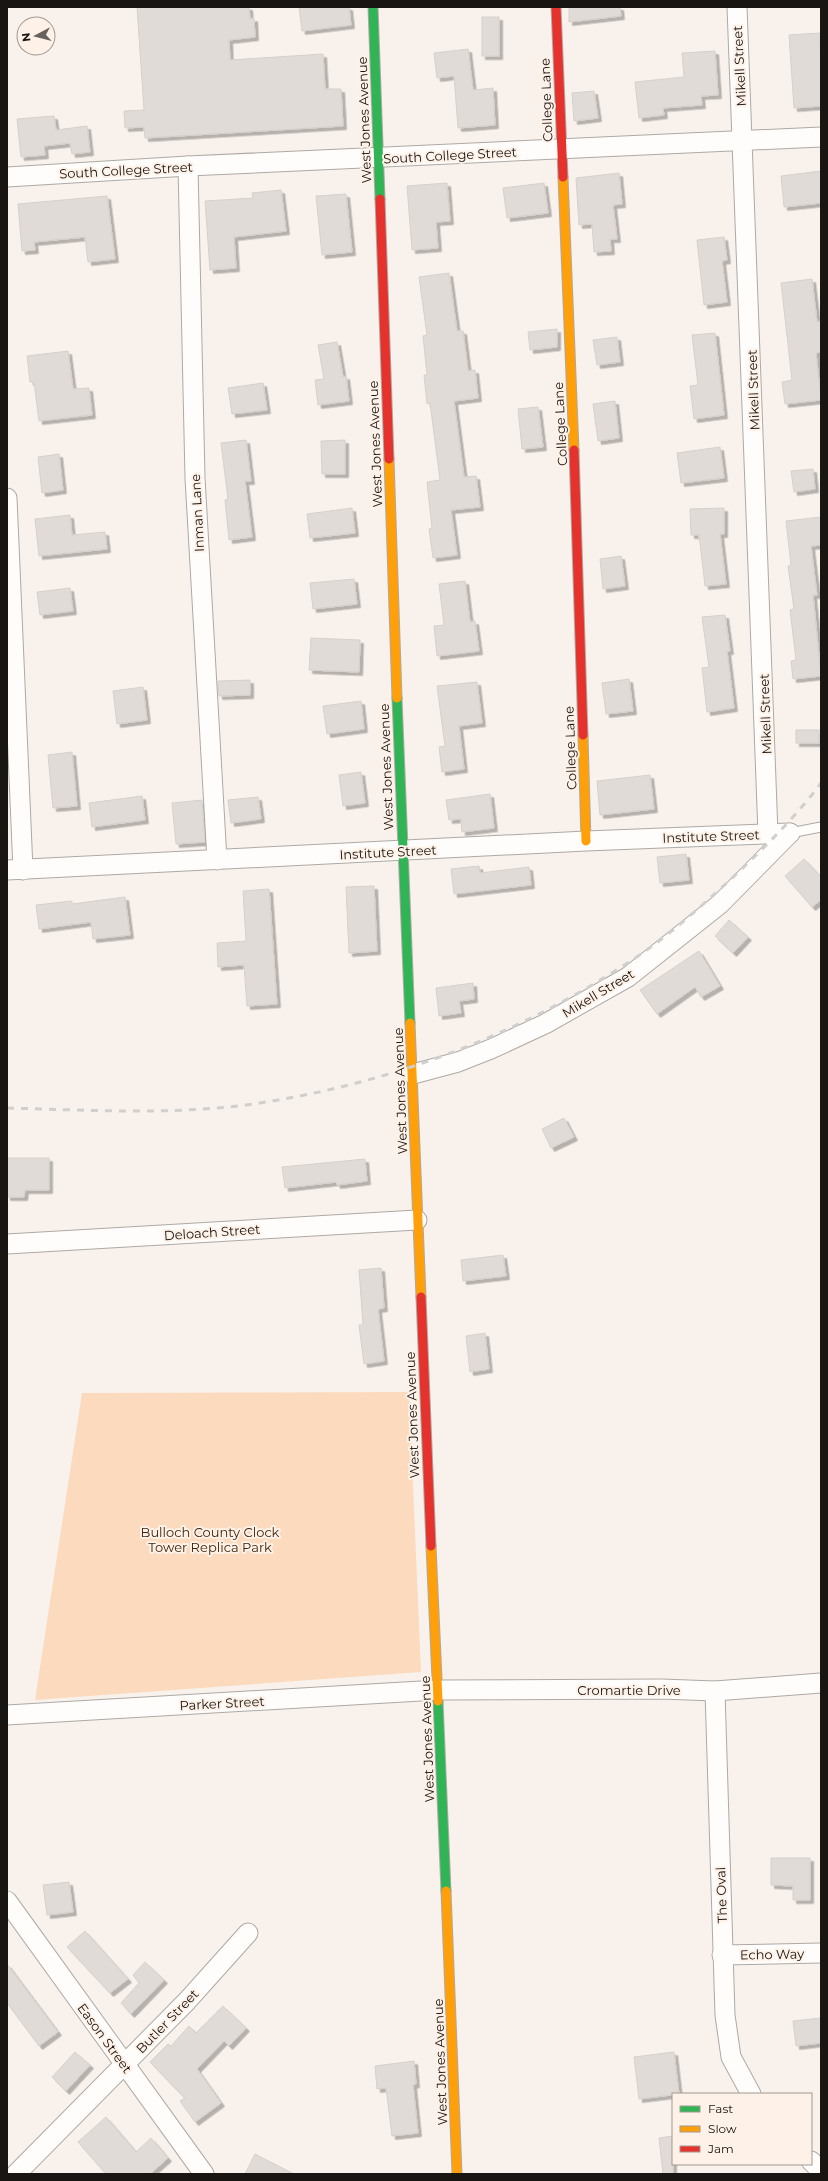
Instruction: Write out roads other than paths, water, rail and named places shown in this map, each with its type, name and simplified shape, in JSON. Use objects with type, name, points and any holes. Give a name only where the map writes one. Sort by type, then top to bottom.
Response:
[{"type":"street","name":"West Jones Avenue","points":[[373,7],[402,851],[413,1074],[417,1220],[438,1690],[457,2174]]},
{"type":"street","name":"College Lane","points":[[556,7],[576,495],[586,841]]},
{"type":"street","name":"Mikell Street","points":[[737,7],[768,774]]},
{"type":"street","name":"South College Street","points":[[7,177],[188,166],[821,138]]},
{"type":"street","name":"Inman Lane","points":[[188,166],[195,478],[217,860]]},
{"type":"street","points":[[7,498],[15,870]]},
{"type":"street","name":"Institute Street","points":[[768,774],[768,834]]},
{"type":"street","name":"Mikell Street","points":[[413,1074],[458,1062],[491,1049],[545,1024],[628,977],[720,904],[790,833]]},
{"type":"street","name":"Institute Street","points":[[15,870],[586,841],[790,833]]},
{"type":"street","name":"Deloach Street","points":[[7,1244],[417,1220]]},
{"type":"street","name":"Cromartie Drive","points":[[438,1690],[662,1689],[715,1691],[821,1683]]},
{"type":"street","name":"Parker Street","points":[[7,1715],[438,1690]]},
{"type":"street","name":"The Oval","points":[[715,1691],[725,2015],[731,2057],[751,2093]]},
{"type":"street","name":"Eason Street","points":[[7,1901],[204,2174]]},
{"type":"street","name":"Butler Street","points":[[16,2174],[187,2001],[248,1934]]},
{"type":"street","name":"Echo Way","points":[[722,1955],[821,1953]]},
{"type":"street","points":[[812,2162],[821,2170]]},
{"type":"lane","points":[[790,833],[821,827]]},
{"type":"railway","points":[[7,1108],[157,1111],[246,1105],[297,1097],[347,1086],[444,1056],[491,1037],[537,1015],[582,991],[654,945],[693,913],[754,857],[789,821],[821,783]]},
{"type":"park label","name":"Bulloch County Clock Tower Replica Park","points":[[210,1540]]}]
